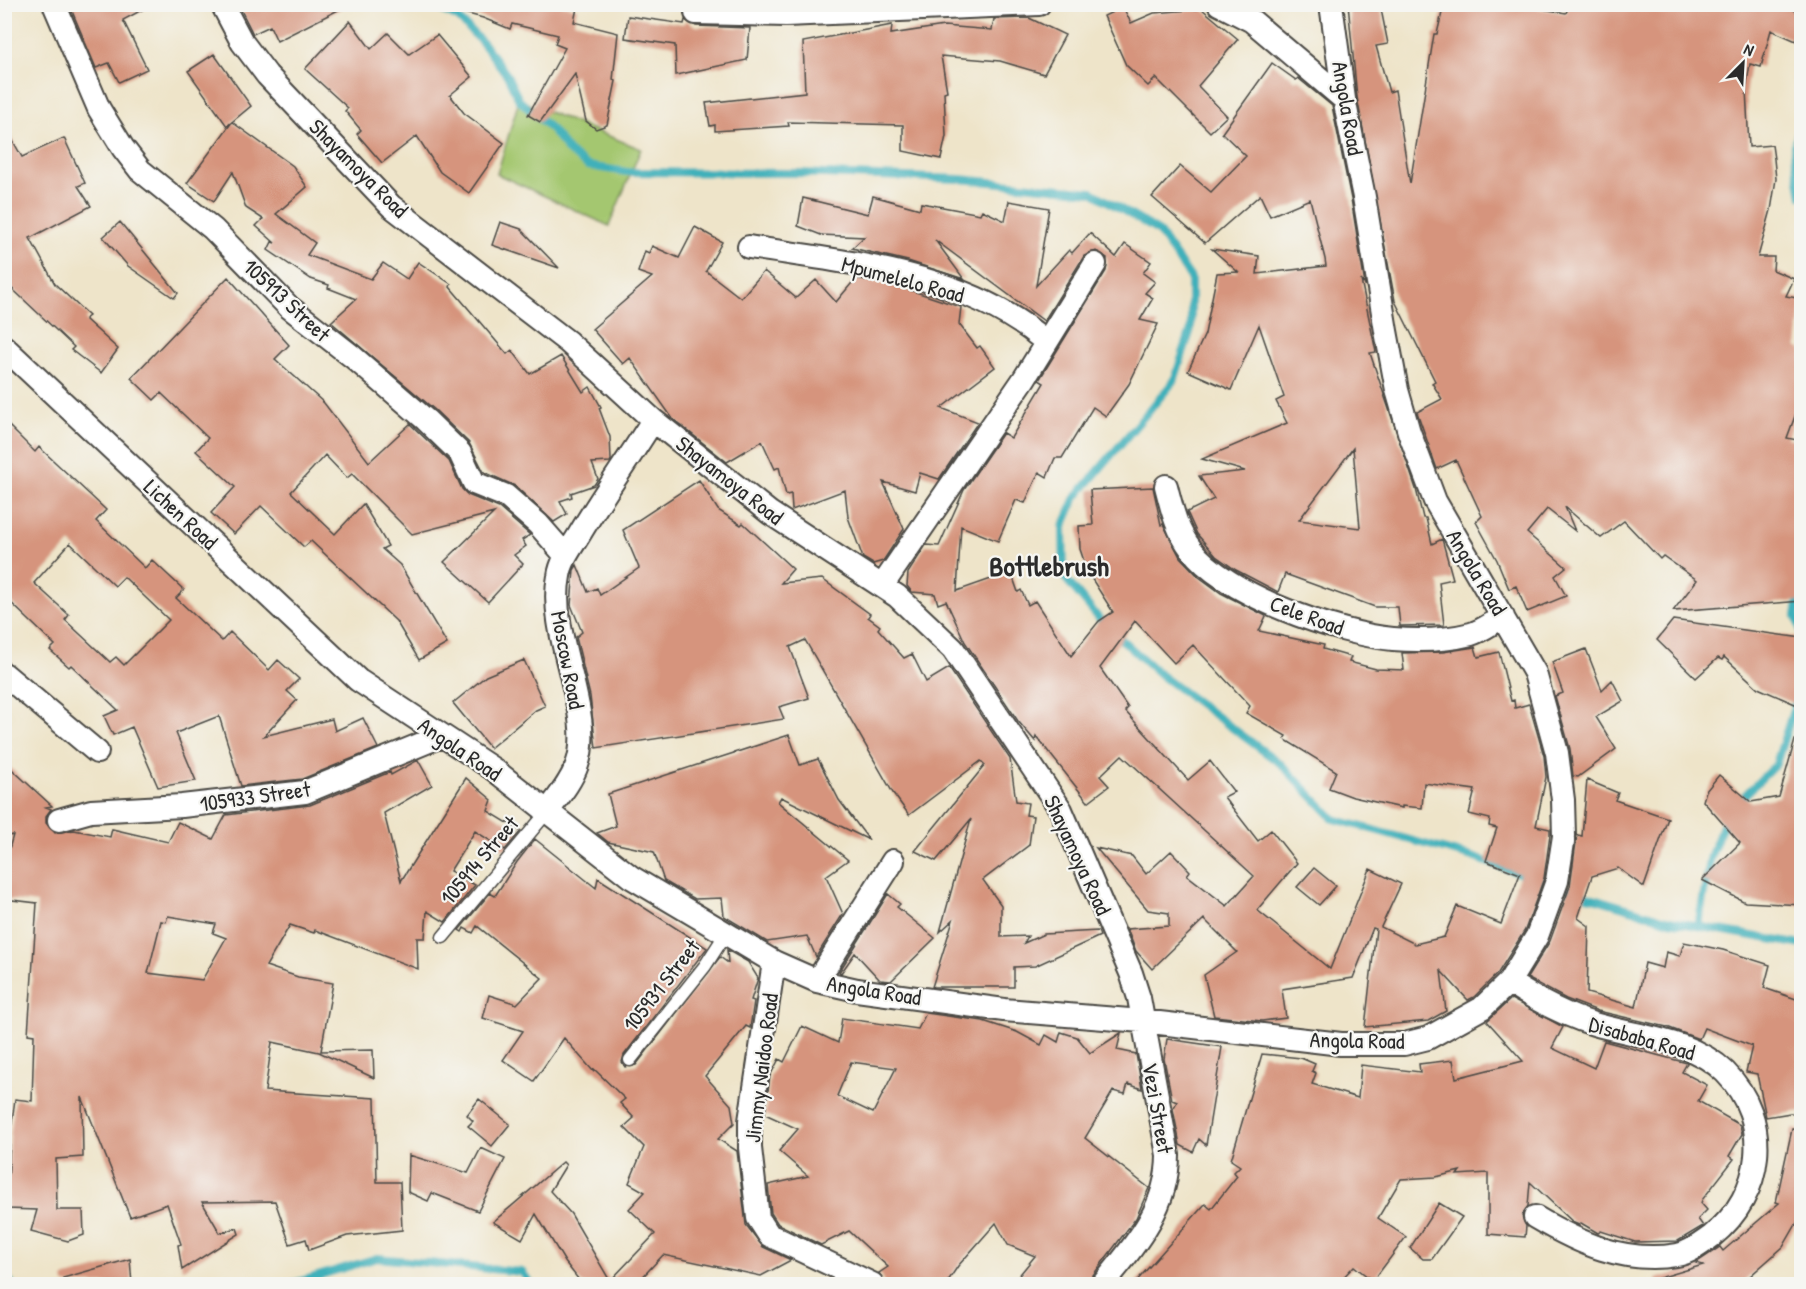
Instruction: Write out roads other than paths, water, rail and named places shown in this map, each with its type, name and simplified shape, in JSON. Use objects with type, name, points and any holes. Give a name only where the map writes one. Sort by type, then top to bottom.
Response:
[{"type":"street","name":"105913 Street","points":[[54,4],[99,109],[123,148],[140,170],[213,229],[289,307],[354,357],[426,420],[460,453],[474,483],[506,496],[538,524],[566,556]]},
{"type":"street","name":"Shayamoya Road","points":[[222,4],[242,42],[267,75],[391,206],[568,342],[653,420],[770,513],[882,586],[925,620],[952,649],[1061,810],[1131,973],[1139,998],[1142,1021]]},
{"type":"street","points":[[696,13],[786,15],[1039,4]]},
{"type":"street","points":[[1219,4],[1252,21],[1344,99]]},
{"type":"street","name":"Angola Road","points":[[358,680],[493,769],[631,878],[725,935],[774,962],[817,981],[857,990],[1004,1010],[1142,1021],[1341,1044],[1404,1044],[1428,1038],[1457,1024],[1482,1008],[1509,982],[1537,936],[1557,881],[1564,836],[1563,800],[1557,753],[1535,673],[1435,501],[1409,432],[1397,390],[1358,162],[1344,99],[1331,4]]},
{"type":"street","name":"Mpumelelo Road","points":[[749,247],[855,264],[916,278],[972,296],[1004,312],[1045,341]]},
{"type":"street","points":[[882,586],[1024,379],[1045,341],[1095,264]]},
{"type":"street","name":"Lichen Road","points":[[4,348],[358,680]]},
{"type":"street","name":"Moscow Road","points":[[548,811],[571,779],[578,763],[582,739],[557,610],[559,574],[566,556],[653,420]]},
{"type":"street","name":"Cele Road","points":[[1166,486],[1176,527],[1192,551],[1231,582],[1292,612],[1349,631],[1393,639],[1435,639],[1472,634],[1503,617]]},
{"type":"street","points":[[4,674],[98,752]]},
{"type":"street","name":"105933 Street","points":[[59,820],[91,811],[182,806],[305,792],[441,736]]},
{"type":"street","points":[[817,981],[893,861]]},
{"type":"street","name":"Jimmy Naidoo Road","points":[[774,962],[750,1121],[750,1148],[758,1218],[769,1235],[872,1284]]},
{"type":"street","name":"Disababa Road","points":[[1509,982],[1567,1015],[1678,1045],[1704,1056],[1739,1089],[1754,1118],[1757,1139],[1756,1156],[1741,1206],[1730,1222],[1700,1245],[1680,1254],[1629,1256],[1599,1250],[1535,1217]]},
{"type":"street","name":"Vezi Street","points":[[1103,1284],[1139,1240],[1154,1215],[1168,1174],[1168,1155],[1142,1021]]},
{"type":"lane","name":"105914 Street","points":[[443,937],[548,811]]},
{"type":"lane","name":"105931 Street","points":[[630,1060],[705,966],[725,935]]},
{"type":"waterway","points":[[429,4],[458,18],[482,42],[507,75],[519,100],[552,130],[569,152],[588,166],[627,172],[797,173],[960,179],[1092,192],[1158,231],[1191,278],[1191,329],[1174,381],[1076,497],[1063,527],[1064,577],[1102,622],[1162,676],[1281,764],[1334,819],[1472,857],[1577,893],[1670,921],[1802,945]]},
{"type":"waterway","points":[[1802,116],[1794,150],[1802,196]]},
{"type":"waterway","points":[[1792,450],[1802,428]]},
{"type":"waterway","points":[[1800,591],[1796,616],[1802,634]]},
{"type":"waterway","points":[[1737,803],[1776,764],[1798,695]]},
{"type":"waterway","points":[[1698,926],[1711,855],[1727,815]]},
{"type":"waterway","points":[[291,1284],[377,1258],[522,1272],[531,1284]]},
{"type":"waterway","points":[[4,1273],[12,1284]]},
{"type":"waterway","points":[[1796,1284],[1802,1279]]},
{"type":"district","name":"Bottlebrush","points":[[1049,566]]}]
